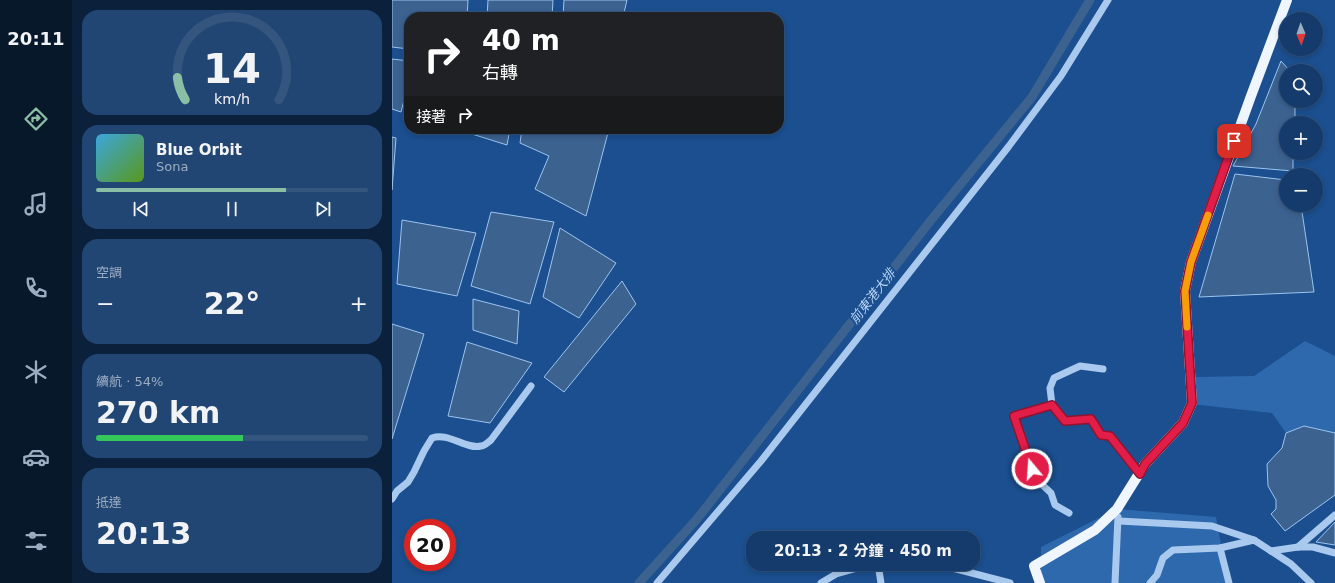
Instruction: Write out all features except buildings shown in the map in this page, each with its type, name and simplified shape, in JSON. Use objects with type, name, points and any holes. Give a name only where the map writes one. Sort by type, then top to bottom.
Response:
[{"type":"main road","points":[[1040,583],[1034,566],[1095,530],[1116,509],[1140,474],[1145,464],[1183,423],[1192,403],[1185,291],[1191,262],[1250,96],[1287,0]]},
{"type":"street","points":[[657,583],[761,461],[1009,146],[1062,76],[1108,0]]},
{"type":"street","points":[[1103,369],[1080,366],[1054,378],[1050,388],[1052,405],[1065,421],[1091,419],[1101,435],[1110,436],[1140,474]]},
{"type":"street","points":[[392,499],[397,491],[408,482],[432,438],[439,435],[473,446],[481,447],[487,444],[531,386]]},
{"type":"street","points":[[1052,405],[1014,416],[1034,477],[1051,493],[1055,505],[1070,513]]},
{"type":"street","points":[[1115,583],[1118,521],[1116,509]]},
{"type":"street","points":[[1298,547],[1335,515]]},
{"type":"street","points":[[1118,521],[1212,526],[1254,540],[1291,564],[1311,583]]},
{"type":"street","points":[[1150,583],[1157,575],[1163,558],[1173,550],[1220,548],[1254,540]]},
{"type":"street","points":[[1271,551],[1298,547],[1313,547],[1335,553]]},
{"type":"street","points":[[1220,548],[1229,583]]},
{"type":"street","points":[[821,583],[836,574],[847,571]]},
{"type":"street","points":[[879,571],[881,583]]},
{"type":"street","points":[[964,571],[1010,583]]},
{"type":"shaded area","points":[[392,0],[468,0],[467,12],[404,12],[404,48],[392,47]]},
{"type":"shaded area","points":[[488,0],[553,0],[552,12],[487,12]]},
{"type":"shaded area","points":[[564,0],[627,0],[624,12],[563,12]]},
{"type":"shaded area","points":[[392,59],[404,60],[404,100],[401,112],[392,109]]},
{"type":"shaded area","points":[[1279,66],[1279,108],[1295,108],[1295,116],[1279,116],[1279,160],[1293,160],[1293,168],[1279,168],[1279,170],[1233,166],[1256,124]]},
{"type":"shaded area","points":[[472,134],[509,134],[507,145]]},
{"type":"shaded area","points":[[521,134],[608,134],[586,216],[535,189],[549,156],[520,143]]},
{"type":"shaded area","points":[[392,137],[396,138],[392,190]]},
{"type":"shaded area","points":[[1235,174],[1279,179],[1279,212],[1302,212],[1314,292],[1199,297]]},
{"type":"shaded area","points":[[491,212],[554,222],[530,304],[471,286]]},
{"type":"shaded area","points":[[402,220],[476,233],[457,296],[397,284]]},
{"type":"shaded area","points":[[560,228],[616,263],[579,318],[543,297]]},
{"type":"shaded area","points":[[622,281],[636,304],[564,392],[544,377]]},
{"type":"shaded area","points":[[473,299],[519,311],[517,344],[473,330]]},
{"type":"shaded area","points":[[392,324],[424,334],[392,439]]},
{"type":"shaded area","points":[[1305,341],[1335,356],[1335,433],[1304,426],[1286,433],[1272,413],[1191,404],[1195,377],[1254,376]]},
{"type":"shaded area","points":[[467,342],[532,363],[490,423],[448,416]]},
{"type":"shaded area","points":[[1304,426],[1335,433],[1335,495],[1285,531],[1271,514],[1276,509],[1276,500],[1268,486],[1267,464],[1282,448],[1286,433]]},
{"type":"shaded area","points":[[1117,509],[1216,517],[1228,583],[1041,583],[1041,547]]},
{"type":"shaded area","points":[[1335,522],[1335,545],[1316,542]]},
{"type":"waterway","name":"前東港大排","points":[[639,583],[697,519],[932,219],[1032,97],[1090,0]]},
{"type":"slow traffic","points":[[1187,327],[1185,291],[1191,262],[1208,215]]},
{"type":"route","points":[[1032,469],[1014,416],[1052,405],[1065,421],[1091,419],[1101,435],[1110,436],[1140,474],[1145,464],[1183,423],[1192,403],[1185,291],[1191,262],[1234,141]]}]
